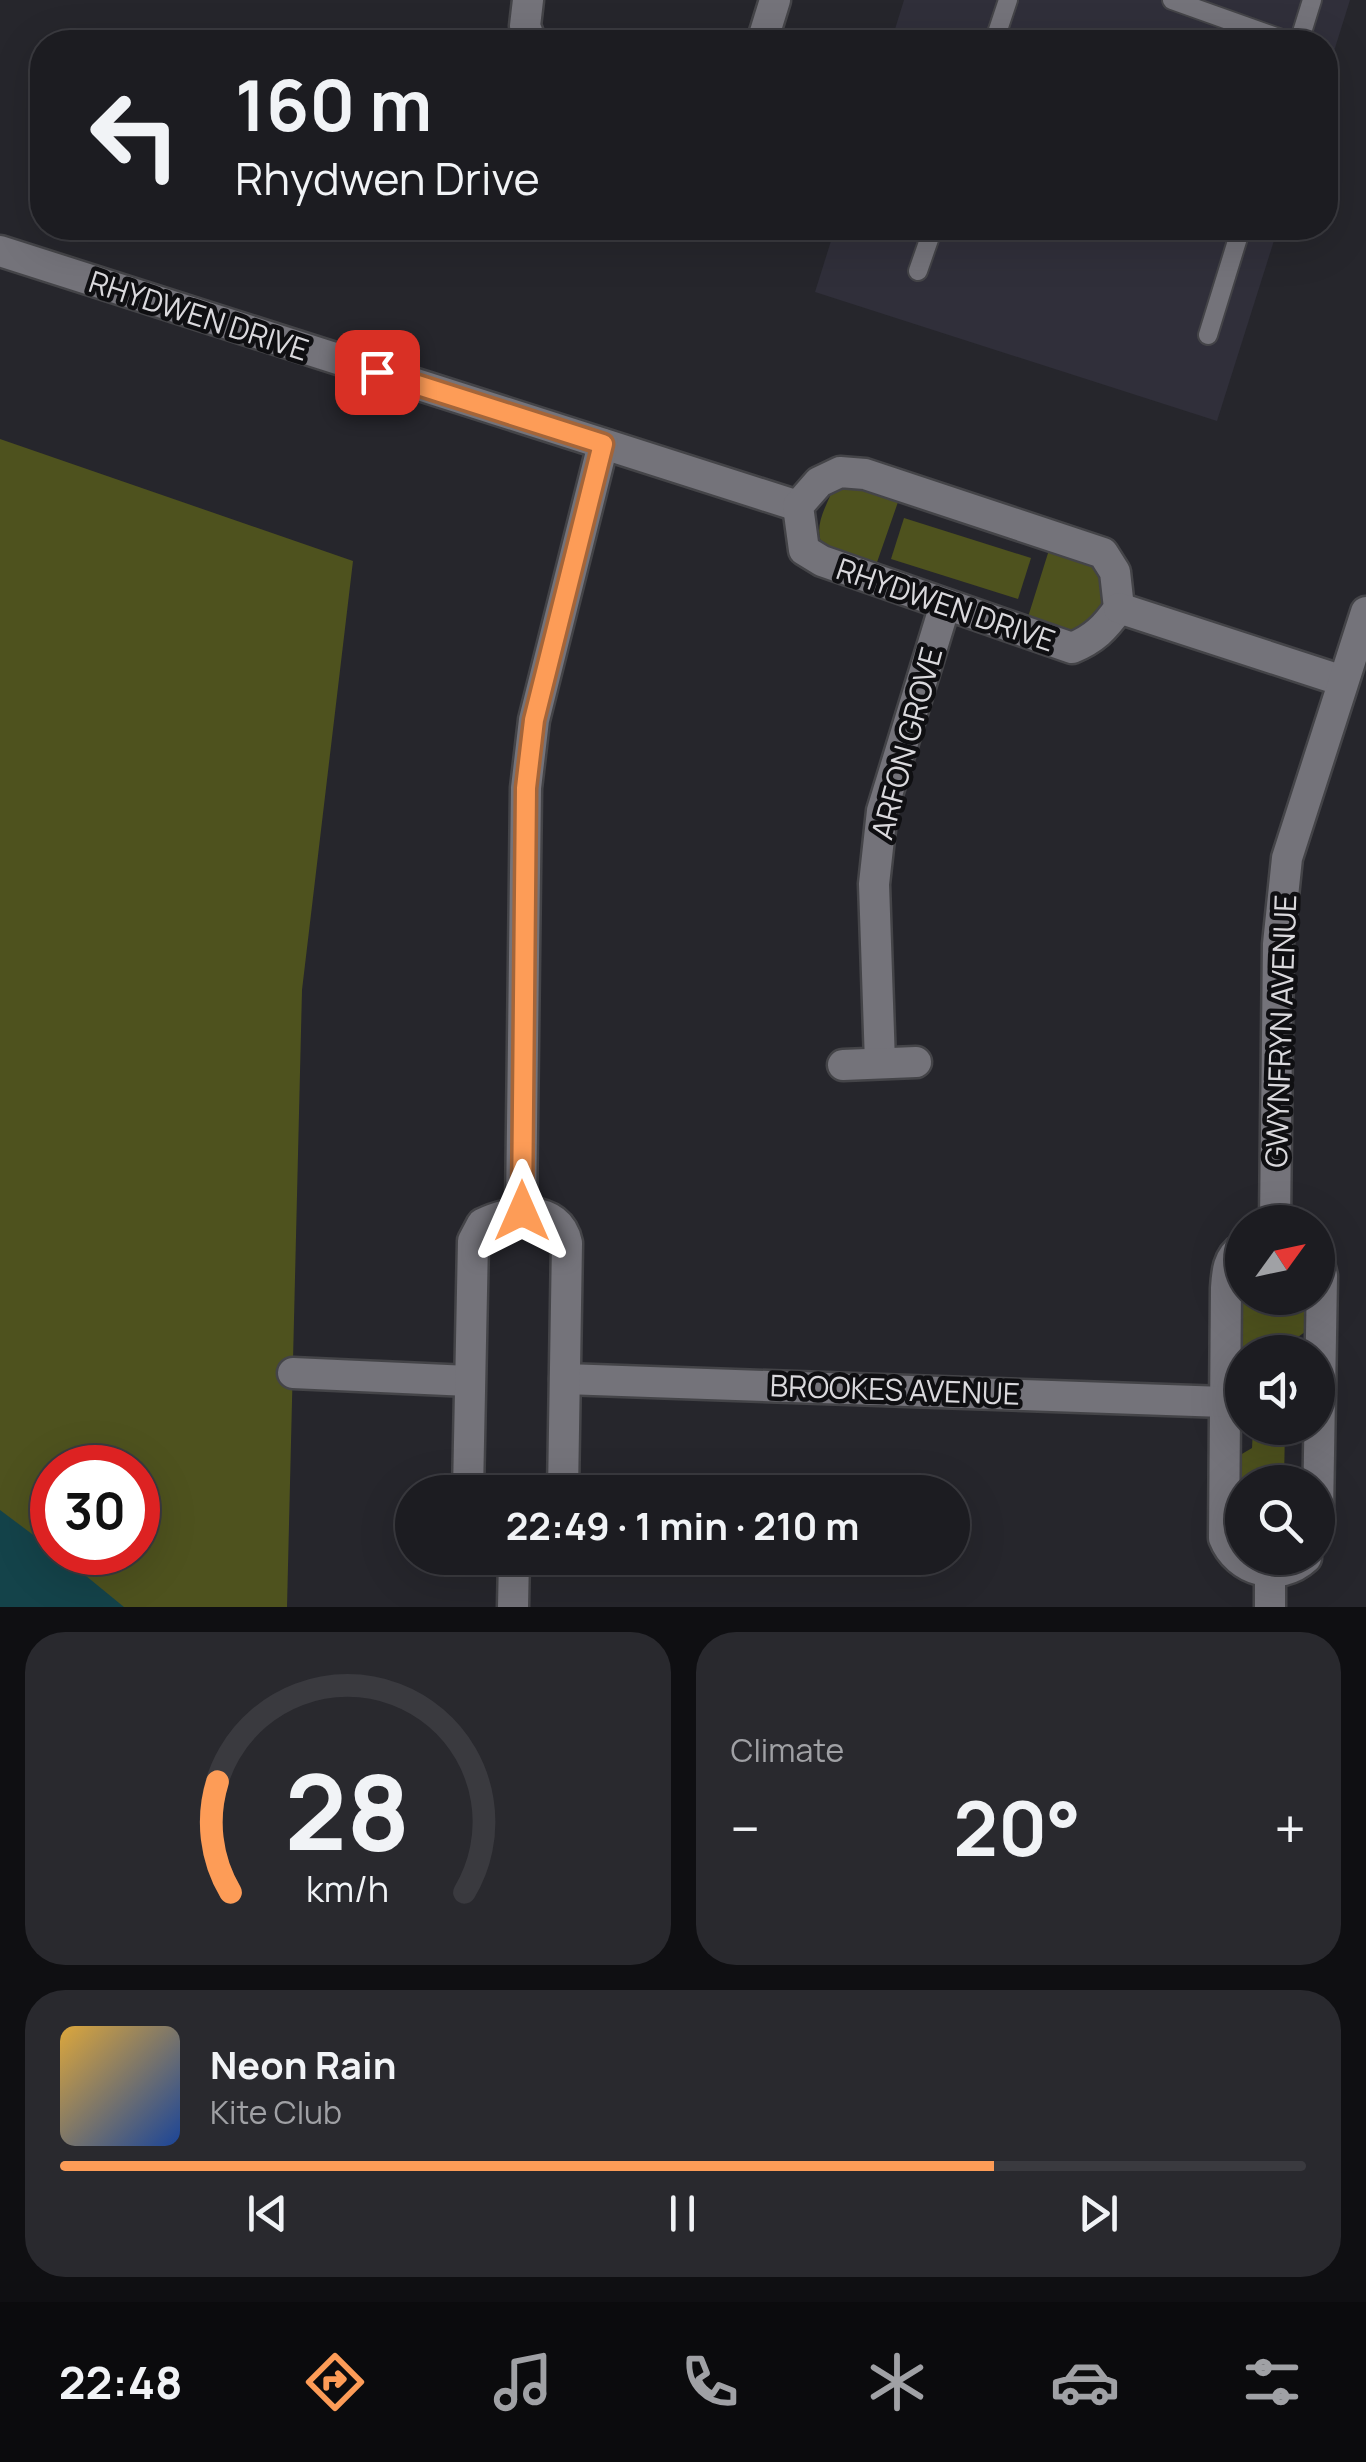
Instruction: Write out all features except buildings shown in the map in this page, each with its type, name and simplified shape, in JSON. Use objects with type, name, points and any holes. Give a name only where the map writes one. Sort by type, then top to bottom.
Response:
[{"type":"street","points":[[526,30],[528,0]]},
{"type":"street","points":[[766,30],[775,0]]},
{"type":"street","name":"RHYDWEN DRIVE","points":[[0,252],[798,506],[804,550],[822,561],[1072,648],[1105,628],[1118,608]]},
{"type":"street","points":[[522,1211],[526,788],[534,720],[603,444]]},
{"type":"street","points":[[798,506],[819,482],[840,472],[866,474],[1104,553],[1115,572],[1118,608],[1343,682]]},
{"type":"street","name":"ARFON GROVE","points":[[880,1063],[874,884],[882,811],[944,604]]},
{"type":"street","name":"GWYNFRYN AVENUE","points":[[1275,1205],[1280,910],[1287,858],[1366,612]]},
{"type":"street","points":[[843,1064],[916,1062]]},
{"type":"street","points":[[468,1475],[473,1242],[482,1224],[522,1211],[552,1218],[564,1228],[567,1242],[563,1475]]},
{"type":"street","points":[[1225,1540],[1226,1315]]},
{"type":"street","points":[[1319,1465],[1321,1315]]},
{"type":"street","points":[[293,1374],[469,1381]]},
{"type":"street","name":"BROOKES AVENUE","points":[[565,1379],[1224,1402]]},
{"type":"street","points":[[513,1607],[514,1575]]},
{"type":"street","points":[[1270,1575],[1270,1607]]},
{"type":"lane","points":[[998,30],[1008,0]]},
{"type":"lane","points":[[1174,0],[1257,30]]},
{"type":"lane","points":[[1303,30],[1312,0]]},
{"type":"lane","points":[[918,271],[928,240]]},
{"type":"lane","points":[[1208,336],[1237,240]]},
{"type":"shaded area","points":[[904,0],[1350,0],[1338,38],[1338,30],[895,30]]},
{"type":"shaded area","points":[[831,240],[1274,240],[1217,421],[815,292]]},
{"type":"green space","points":[[0,439],[353,561],[302,990],[287,1607],[0,1607]]},
{"type":"green space","points":[[851,486],[898,502],[875,568],[824,548],[821,541],[820,521],[831,494]]},
{"type":"green space","points":[[904,518],[1031,558],[1018,599],[891,559]]},
{"type":"green space","points":[[1049,550],[1099,567],[1102,605],[1078,634],[1028,617]]},
{"type":"green space","points":[[1239,1315],[1309,1315],[1309,1329],[1301,1335],[1238,1335]]},
{"type":"green space","points":[[1285,1445],[1284,1465],[1235,1465],[1235,1458],[1252,1448]]},
{"type":"water","points":[[0,1510],[30,1532],[30,1575],[85,1575],[124,1607],[0,1607]]},
{"type":"route","points":[[377,372],[603,444],[534,720],[526,788],[522,1211]]}]
